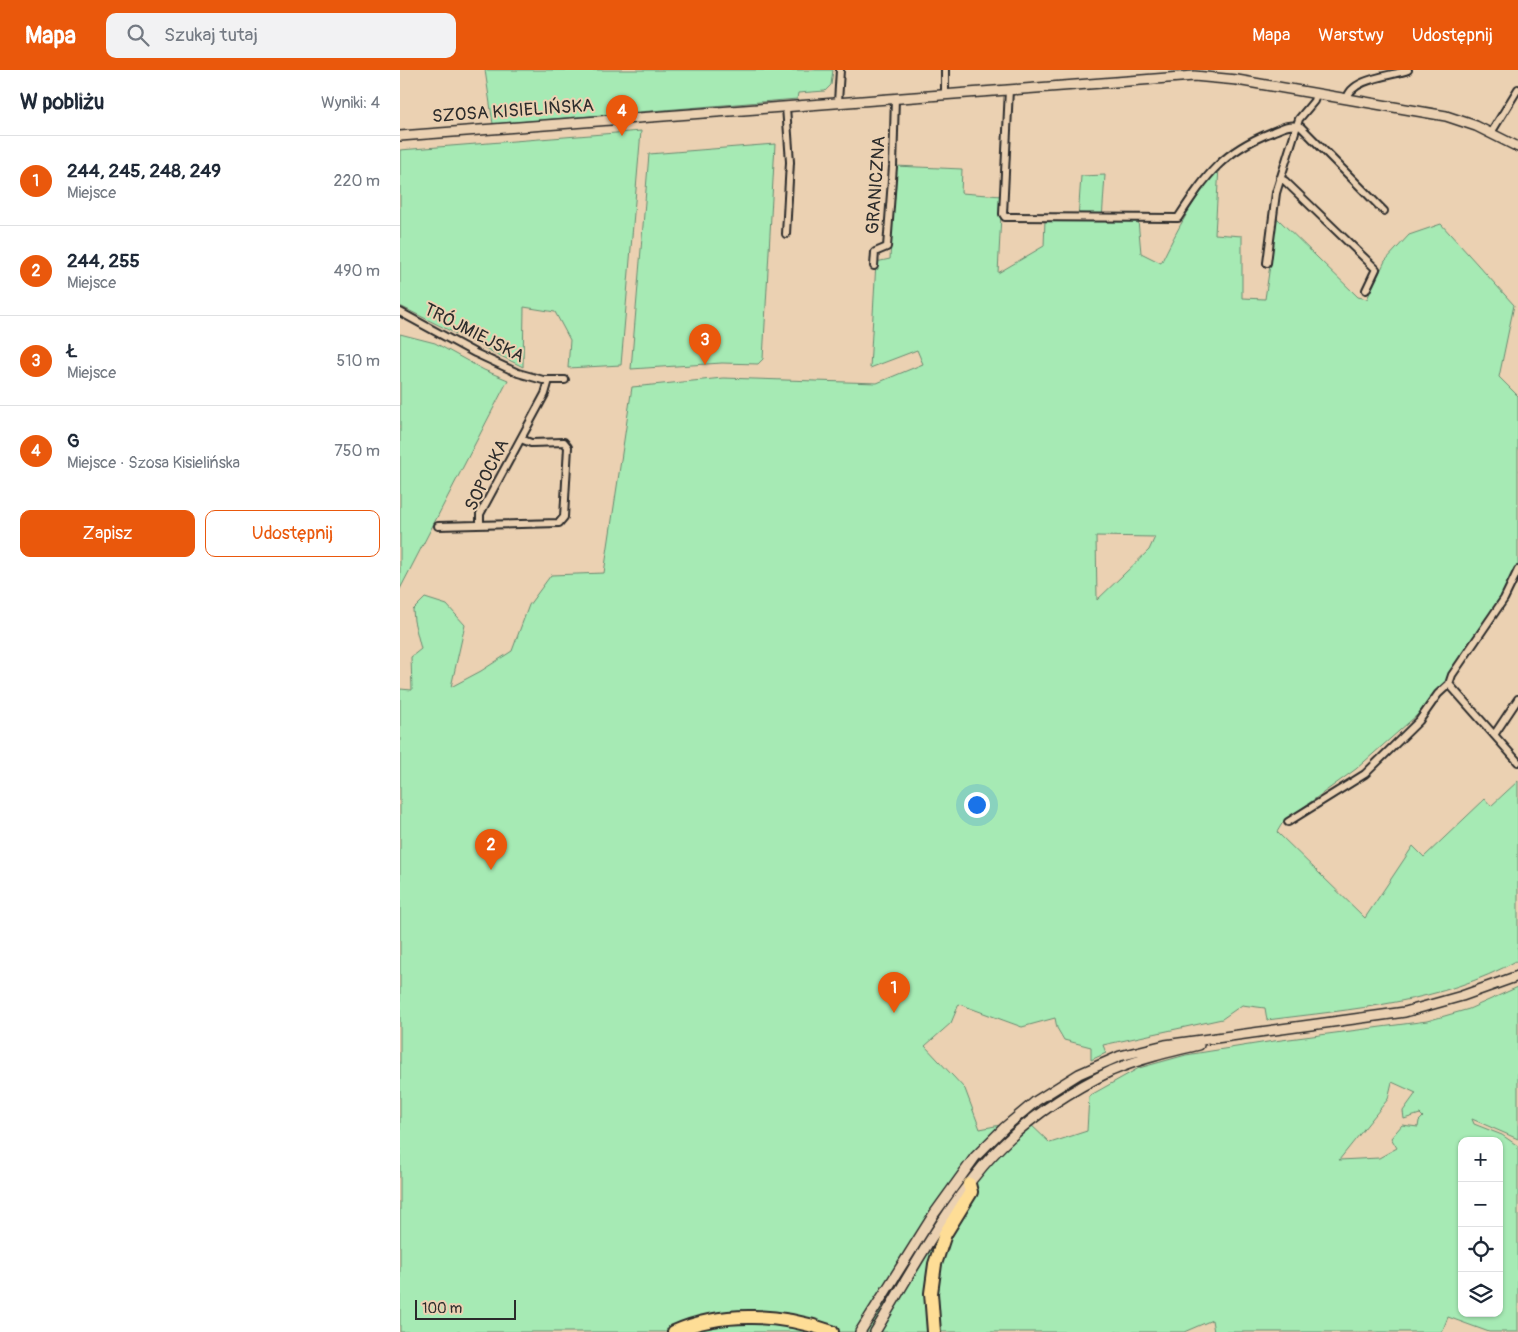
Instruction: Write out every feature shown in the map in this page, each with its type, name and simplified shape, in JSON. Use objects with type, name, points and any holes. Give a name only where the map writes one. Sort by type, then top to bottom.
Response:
[{"type":"highway","points":[[934,1332],[931,1293],[935,1264],[945,1234],[971,1192],[969,1184]]},
{"type":"highway","points":[[674,1332],[706,1322],[754,1317],[778,1318],[832,1332]]},
{"type":"main road","name":"SZOSA KISIELIŃSKA","points":[[400,136],[1009,89],[1186,73],[1347,98],[1446,116],[1476,126],[1518,147]]},
{"type":"main road","points":[[860,1332],[960,1176],[989,1142],[1028,1107],[1079,1074],[1120,1056],[1165,1044],[1238,1036],[1405,1012],[1462,996],[1518,976]]},
{"type":"main road","points":[[875,1332],[939,1228],[969,1184],[998,1151],[1026,1124],[1085,1085],[1112,1071],[1138,1061],[1238,1036]]},
{"type":"street","points":[[838,102],[840,70]]},
{"type":"street","points":[[945,70],[945,94]]},
{"type":"street","points":[[1347,98],[1347,95],[1354,88],[1373,79],[1408,70]]},
{"type":"street","points":[[1009,89],[1003,214],[1005,218],[1178,218],[1205,179],[1221,161],[1249,141],[1291,124],[1301,127],[1384,211]]},
{"type":"street","points":[[1491,133],[1518,89]]},
{"type":"street","points":[[1268,263],[1275,198],[1280,178],[1297,125],[1307,108],[1314,101],[1316,93]]},
{"type":"street","name":"GRANICZNA","points":[[874,266],[875,252],[887,247],[893,166],[894,98]]},
{"type":"street","points":[[786,106],[790,162],[786,234]]},
{"type":"street","points":[[1280,178],[1376,269],[1366,290]]},
{"type":"street","name":"TRÓJMIEJSKA","points":[[400,312],[475,354],[530,377],[565,380]]},
{"type":"street","name":"SOPOCKA","points":[[480,524],[480,514],[545,394],[549,380]]},
{"type":"street","name":"SOPOCKA","points":[[438,526],[559,523],[564,517],[568,447],[564,442],[531,442],[521,439]]},
{"type":"street","points":[[1288,822],[1365,774],[1419,721],[1438,694],[1449,684],[1452,675],[1504,599],[1518,570]]},
{"type":"street","points":[[1449,684],[1518,762]]},
{"type":"street","points":[[1494,735],[1518,699]]},
{"type":"green space","points":[[485,70],[833,70],[831,85],[825,91],[798,93],[797,99],[493,124]]},
{"type":"green space","points":[[641,131],[621,365],[568,368],[570,340],[555,312],[524,307],[523,367],[400,306],[400,150]]},
{"type":"green space","points":[[775,144],[763,359],[758,364],[722,363],[631,369],[649,154]]},
{"type":"green space","points":[[895,166],[962,169],[961,193],[1002,196],[998,273],[1044,246],[1045,220],[1078,219],[1081,176],[1105,175],[1102,220],[1138,220],[1141,253],[1161,263],[1187,214],[1219,167],[1215,234],[1242,236],[1242,298],[1265,299],[1277,218],[1358,297],[1367,299],[1385,261],[1409,235],[1441,224],[1514,305],[1499,377],[1518,396],[1518,571],[1447,682],[1416,716],[1356,769],[1283,822],[1277,832],[1365,918],[1413,846],[1424,857],[1485,799],[1491,806],[1518,781],[1518,960],[1459,986],[1428,995],[1364,1008],[1267,1020],[1265,1008],[1242,1005],[1222,1019],[1103,1045],[1106,1053],[1091,1060],[1091,1047],[1064,1040],[1057,1028],[1055,1018],[1022,1027],[959,1004],[951,1023],[925,1046],[965,1089],[980,1129],[1026,1120],[1050,1143],[1087,1131],[1089,1096],[1139,1068],[1186,1055],[1274,1041],[1427,1021],[1469,1009],[1518,987],[1518,1139],[1472,1119],[1474,1124],[1502,1135],[1518,1146],[1518,1332],[1489,1332],[1448,1317],[1442,1332],[1214,1332],[1212,1320],[1184,1332],[400,1332],[400,689],[412,690],[411,657],[421,649],[413,610],[425,598],[447,605],[465,625],[451,687],[512,651],[529,605],[551,575],[604,573],[632,387],[723,378],[877,383],[923,364],[917,350],[870,368],[876,262],[890,259]],"holes":[[[1096,536],[1155,537],[1149,550],[1097,600]],[[1392,1082],[1416,1093],[1403,1111],[1404,1119],[1420,1114],[1423,1117],[1419,1121],[1418,1127],[1402,1125],[1391,1138],[1397,1148],[1379,1158],[1339,1160],[1388,1099]]]},
{"type":"green space","points":[[400,334],[435,343],[484,370],[508,380],[400,589]]},
{"type":"place","name":"G","points":[[622,136]]},
{"type":"place","name":"Ł","points":[[705,365]]},
{"type":"place","name":"244, 255","points":[[491,870]]},
{"type":"place","name":"244, 245, 248, 249","points":[[894,1013]]}]
